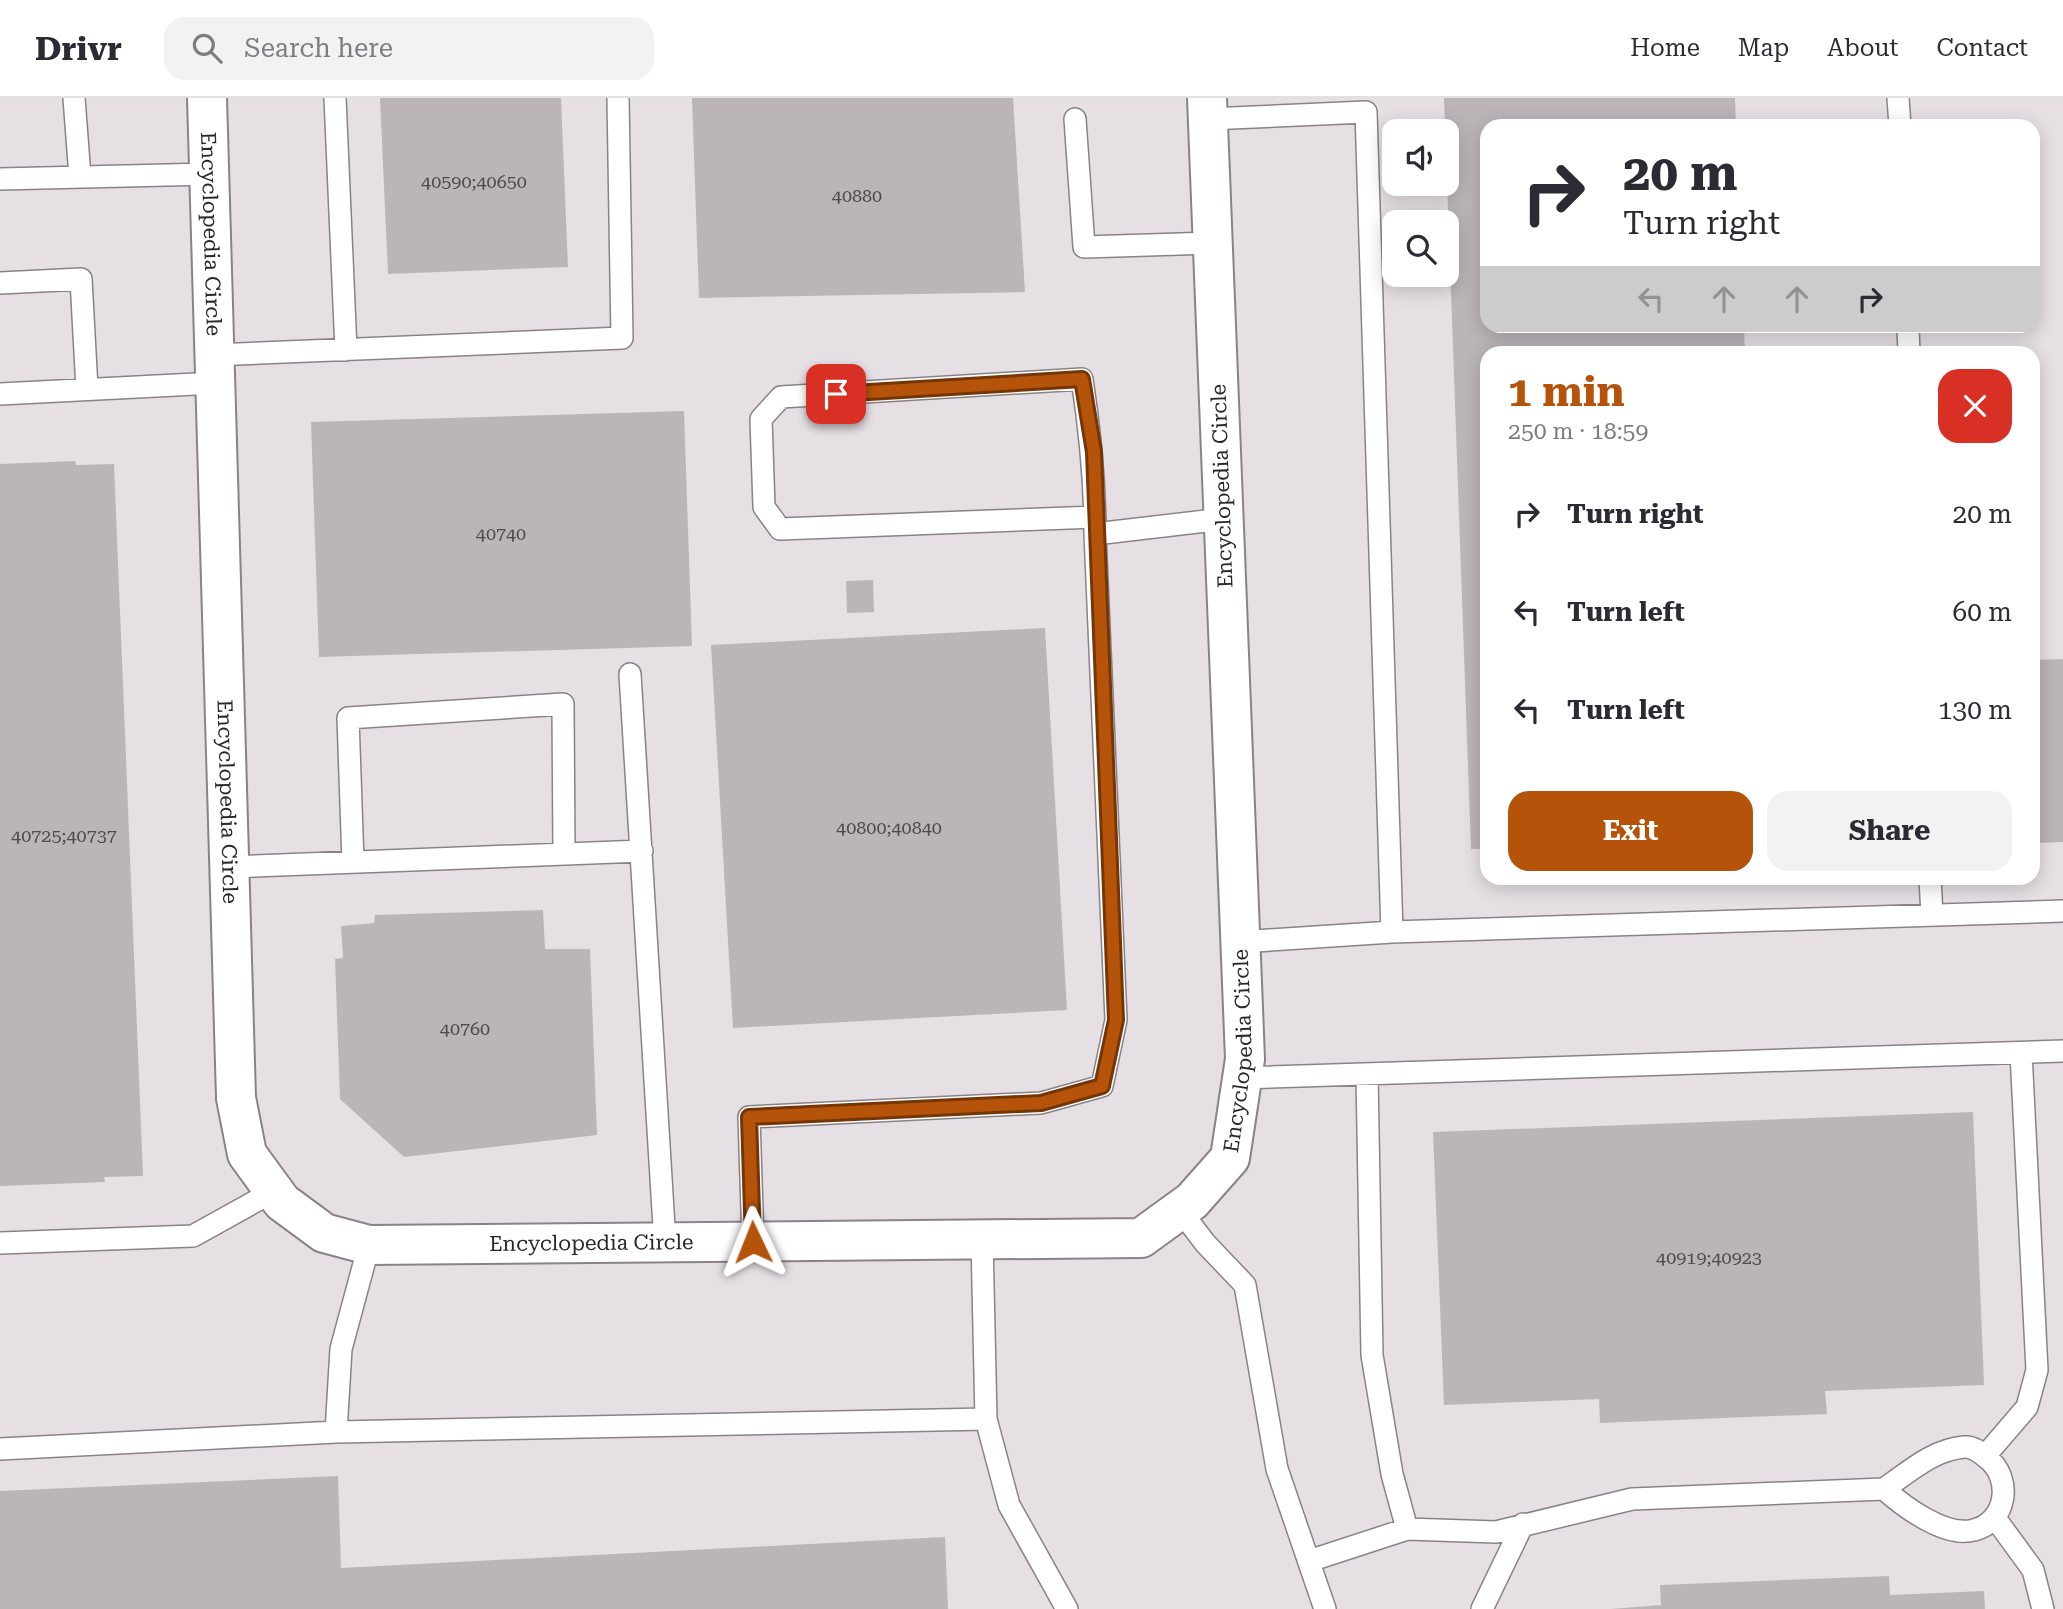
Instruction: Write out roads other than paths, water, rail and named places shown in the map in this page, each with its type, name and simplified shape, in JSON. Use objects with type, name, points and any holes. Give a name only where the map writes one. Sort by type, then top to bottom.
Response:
[{"type":"street","name":"Encyclopedia Circle","points":[[206,98],[236,1098],[247,1154],[282,1202],[324,1233],[369,1245],[1141,1238],[1180,1210],[1230,1158],[1245,1059],[1207,108]]},
{"type":"lane","points":[[74,98],[80,177]]},
{"type":"lane","points":[[335,98],[346,350]]},
{"type":"lane","points":[[0,394],[87,389],[346,350],[622,338],[618,98]]},
{"type":"lane","points":[[1898,98],[1899,119]]},
{"type":"lane","points":[[1207,108],[1366,105],[1392,932]]},
{"type":"lane","points":[[1075,118],[1084,247],[1212,243]]},
{"type":"lane","points":[[0,178],[209,174]]},
{"type":"lane","points":[[0,283],[81,279],[87,389]]},
{"type":"lane","points":[[753,1242],[749,1117],[1041,1103],[1102,1086],[1116,1020],[1095,525],[1094,452],[1082,379],[781,397],[761,419],[764,506],[780,528],[1095,525],[1223,519]]},
{"type":"lane","points":[[630,674],[665,1243]]},
{"type":"lane","points":[[353,862],[348,718],[563,704],[564,854]]},
{"type":"lane","points":[[230,867],[642,851]]},
{"type":"lane","points":[[1930,885],[1932,915]]},
{"type":"lane","points":[[1240,942],[1392,932],[2063,911]]},
{"type":"lane","points":[[1242,1078],[2063,1051]]},
{"type":"lane","points":[[1985,1456],[2027,1407],[2038,1370],[2021,1053]]},
{"type":"lane","points":[[1367,1074],[1372,1355],[1392,1474],[1407,1529]]},
{"type":"lane","points":[[0,1243],[194,1236],[274,1191]]},
{"type":"lane","points":[[1180,1210],[1245,1285],[1277,1469],[1325,1609]]},
{"type":"lane","points":[[982,1240],[986,1419],[1009,1505],[1067,1609]]},
{"type":"lane","points":[[336,1432],[341,1349],[369,1245]]},
{"type":"lane","points":[[0,1449],[336,1432],[986,1419]]},
{"type":"lane","points":[[1309,1562],[1407,1529],[1496,1532],[1632,1499],[1884,1489],[1913,1466],[1966,1446],[1985,1456],[2001,1476],[2004,1489],[2003,1503],[1995,1518],[1975,1530],[1961,1531],[1931,1522],[1900,1503],[1884,1489]]},
{"type":"lane","points":[[1995,1518],[2033,1570],[2043,1609]]},
{"type":"lane","points":[[1482,1609],[1523,1524]]}]
